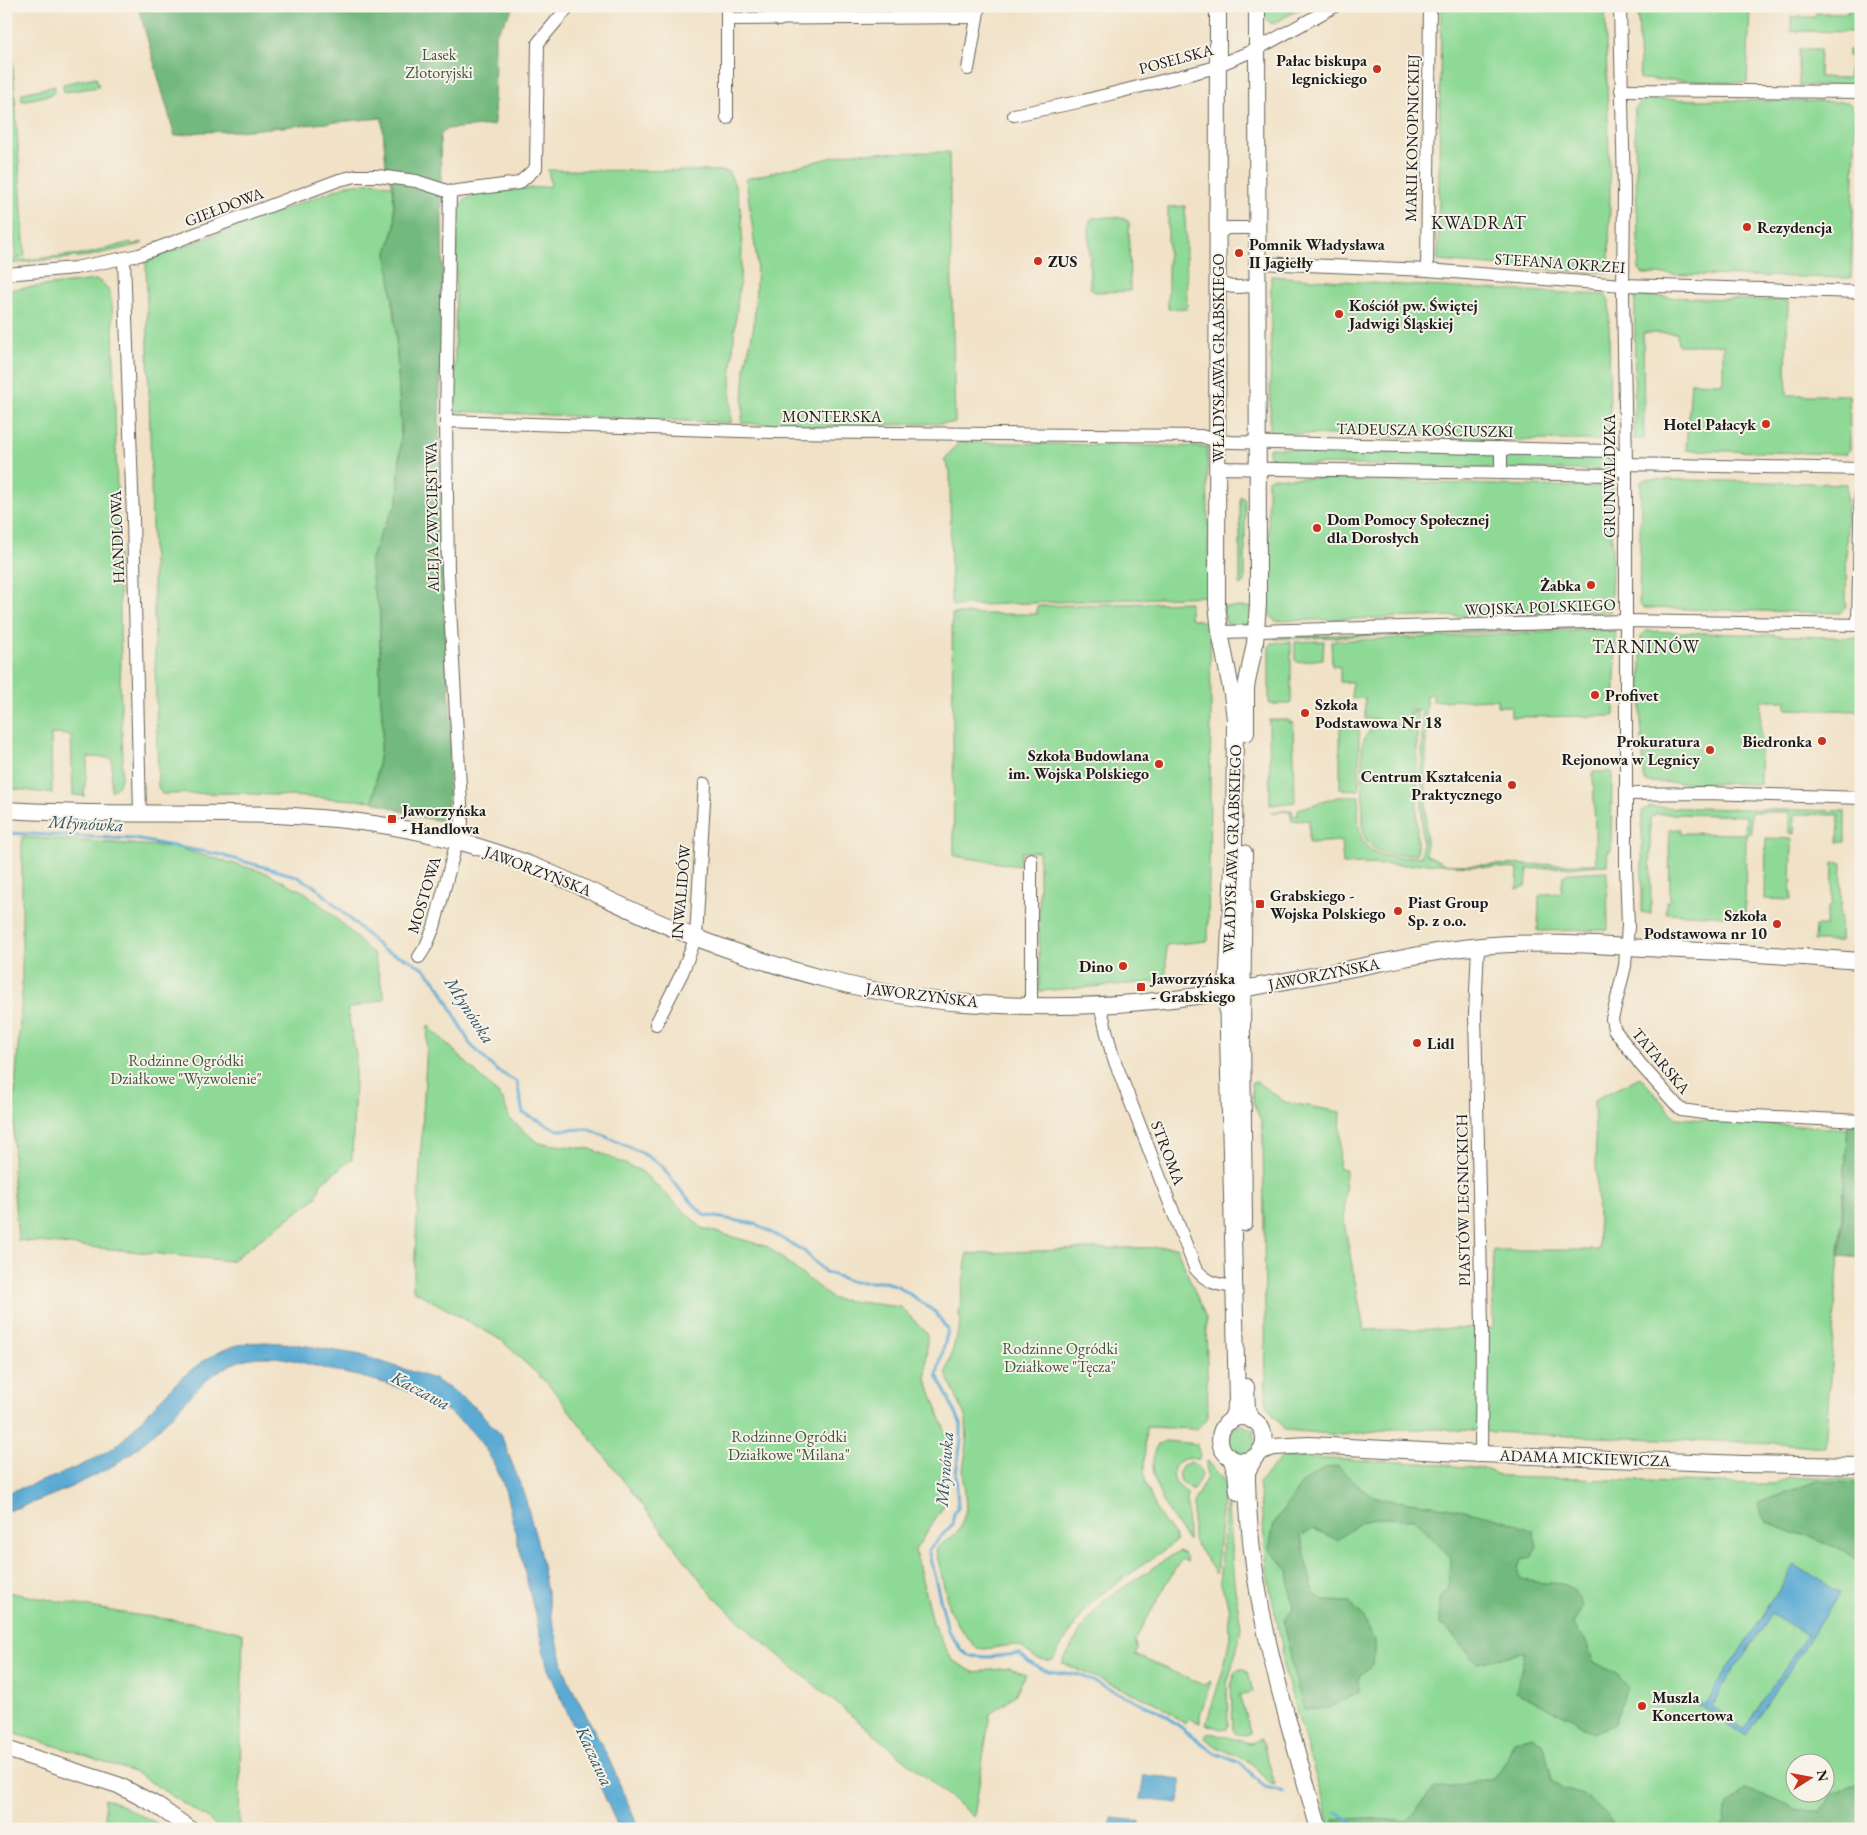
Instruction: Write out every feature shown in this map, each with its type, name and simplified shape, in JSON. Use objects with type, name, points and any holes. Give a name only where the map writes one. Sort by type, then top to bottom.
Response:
[{"type":"street","points":[[450,192],[519,183],[536,168],[538,43],[569,6]]},
{"type":"street","points":[[726,118],[727,6]]},
{"type":"street","points":[[779,6],[779,20]]},
{"type":"street","name":"WŁADYSŁAWA GRABSKIEGO","points":[[1218,6],[1217,598],[1220,632],[1240,708]]},
{"type":"street","name":"WŁADYSŁAWA GRABSKIEGO","points":[[1235,990],[1234,846],[1240,708],[1256,631],[1258,604],[1257,6]]},
{"type":"street","name":"POSELSKA","points":[[1014,115],[1083,101],[1218,66],[1257,50],[1334,6]]},
{"type":"street","name":"MARII KONOPNICKIEJ","points":[[1426,270],[1430,6]]},
{"type":"street","name":"GRUNWALDZKA","points":[[1620,6],[1624,192],[1626,464],[1626,866],[1628,926],[1626,946]]},
{"type":"street","points":[[727,19],[779,20],[978,12],[968,69]]},
{"type":"street","points":[[1621,90],[1861,92]]},
{"type":"street","name":"GIEŁDOWA","points":[[6,274],[75,268],[124,259],[166,246],[339,180],[356,176],[378,176],[416,181],[450,192]]},
{"type":"street","name":"ALEJA ZWYCIĘSTWA","points":[[450,192],[446,421],[448,572],[462,822],[457,841]]},
{"type":"street","points":[[1218,234],[1227,228],[1253,228],[1258,234]]},
{"type":"street","name":"HANDLOWA","points":[[124,259],[140,814]]},
{"type":"street","name":"STEFANA OKRZEI","points":[[1257,263],[1426,270],[1624,285],[1861,292]]},
{"type":"street","points":[[1218,278],[1221,283],[1228,286],[1252,286],[1257,280]]},
{"type":"street","name":"MONTERSKA","points":[[446,421],[772,432],[1201,436],[1217,441]]},
{"type":"street","name":"TADEUSZA KOŚCIUSZKI","points":[[1217,441],[1611,451],[1626,464]]},
{"type":"street","points":[[1501,448],[1501,473]]},
{"type":"street","points":[[1218,468],[1610,476],[1626,464],[1861,469]]},
{"type":"street","points":[[1859,625],[1861,476]]},
{"type":"street","name":"WOJSKA POLSKIEGO","points":[[1220,632],[1625,621],[1859,625]]},
{"type":"street","name":"INWALIDÓW","points":[[656,1024],[682,972],[696,937],[705,784]]},
{"type":"street","points":[[1627,794],[1707,793],[1861,798]]},
{"type":"street","name":"JAWORZYŃSKA","points":[[6,810],[140,814],[231,813],[305,817],[383,825],[457,841],[539,868],[696,937],[781,967],[855,986],[931,1000],[1032,1006],[1100,1005],[1235,990],[1432,952],[1478,946],[1539,943],[1626,946],[1861,961]]},
{"type":"street","name":"MOSTOWA","points":[[418,957],[426,946],[434,927],[457,841]]},
{"type":"street","points":[[1031,859],[1032,1006]]},
{"type":"street","name":"PIASTÓW LEGNICKICH","points":[[1478,946],[1475,1014],[1482,1325],[1481,1454]]},
{"type":"street","name":"TATARSKA","points":[[1626,946],[1622,981],[1612,1019],[1614,1030],[1641,1065],[1681,1110],[1711,1114],[1861,1121]]},
{"type":"street","points":[[1235,990],[1229,1140],[1235,1286],[1237,1401],[1234,1413],[1230,1421],[1223,1428],[1220,1438],[1223,1450],[1231,1458],[1238,1477],[1241,1540],[1250,1611],[1262,1665],[1319,1829]]},
{"type":"street","points":[[1235,990],[1246,1394],[1247,1409],[1263,1441],[1247,1472],[1252,1554],[1263,1621],[1285,1729],[1309,1829]]},
{"type":"street","name":"STROMA","points":[[1100,1005],[1112,1054],[1195,1268],[1207,1280],[1221,1286],[1235,1286]]},
{"type":"street","points":[[1230,1421],[1241,1418],[1256,1425]]},
{"type":"street","name":"ADAMA MICKIEWICZA","points":[[1256,1425],[1274,1437],[1309,1445]]},
{"type":"street","name":"ADAMA MICKIEWICZA","points":[[1257,1454],[1274,1447],[1309,1445],[1481,1454],[1744,1464],[1861,1466]]},
{"type":"street","points":[[1231,1458],[1244,1461],[1257,1454]]},
{"type":"street","points":[[6,1749],[118,1785],[156,1805],[190,1829]]},
{"type":"green space","points":[[6,6],[9,6],[25,256],[18,257],[23,260],[91,253],[131,242],[132,245],[142,242],[142,244],[89,256],[6,264],[6,262],[15,260],[6,121]]},
{"type":"green space","name":"Lasek Złotoryjski","points":[[138,6],[515,6],[495,35],[494,125],[447,129],[440,136],[443,275],[439,423],[445,628],[451,724],[447,822],[415,816],[373,801],[383,729],[380,688],[380,611],[373,587],[370,561],[381,532],[398,501],[401,429],[395,318],[387,253],[395,226],[393,186],[386,166],[382,118],[238,131],[200,132],[175,136]]},
{"type":"green space","points":[[1264,6],[1297,6],[1301,8],[1275,23],[1270,23],[1264,16]]},
{"type":"green space","points":[[1441,6],[1605,6],[1610,192],[1609,272],[1567,271],[1438,261]]},
{"type":"green space","points":[[1638,6],[1750,6],[1747,83],[1640,79]]},
{"type":"green space","points":[[1849,6],[1860,6],[1860,32],[1791,31],[1791,17],[1815,17],[1816,13],[1848,13]]},
{"type":"green space","points":[[1799,49],[1820,49],[1819,77],[1848,78],[1851,56],[1848,56],[1848,50],[1859,50],[1859,86],[1799,86]]},
{"type":"green space","points":[[96,77],[99,87],[64,92],[63,84]]},
{"type":"green space","points":[[55,86],[54,92],[51,95],[22,101],[22,93]]},
{"type":"green space","points":[[1645,99],[1848,102],[1856,111],[1851,278],[1643,274],[1639,270],[1634,109]]},
{"type":"green space","points":[[949,152],[955,423],[816,427],[742,423],[745,367],[754,325],[757,262],[746,179],[850,153]]},
{"type":"green space","points":[[548,170],[728,171],[740,205],[742,226],[741,269],[732,363],[731,423],[454,411],[457,217],[460,207],[463,201],[478,194],[551,186]]},
{"type":"green space","points":[[375,182],[393,186],[395,226],[387,253],[395,318],[401,429],[398,501],[381,532],[373,587],[380,611],[380,688],[383,729],[373,801],[238,793],[162,794],[158,787],[146,261],[348,185]]},
{"type":"green space","points":[[1185,206],[1187,308],[1168,309],[1168,207]]},
{"type":"green space","points":[[1117,217],[1129,222],[1130,291],[1095,292],[1090,288],[1089,223],[1092,218]]},
{"type":"green space","points":[[1271,276],[1605,295],[1609,301],[1610,440],[1488,440],[1270,433]]},
{"type":"green space","points":[[96,280],[107,288],[113,313],[123,760],[121,777],[118,785],[111,791],[112,758],[88,757],[84,796],[73,795],[71,735],[51,734],[52,794],[16,789],[6,790],[6,290]]},
{"type":"green space","points":[[1635,296],[1788,301],[1787,395],[1849,395],[1850,449],[1846,454],[1686,450],[1691,382],[1723,383],[1723,345],[1678,345],[1677,333],[1643,333],[1644,439],[1634,439]]},
{"type":"green space","points":[[959,442],[1207,447],[1208,525],[1211,525],[1211,539],[1208,540],[1209,596],[953,606],[951,603],[950,471],[944,460]]},
{"type":"green space","points":[[1269,448],[1612,454],[1611,471],[1269,463]]},
{"type":"green space","points":[[1273,477],[1524,486],[1612,487],[1610,612],[1275,621],[1269,614],[1268,480]]},
{"type":"green space","points":[[1646,479],[1847,484],[1846,607],[1840,613],[1644,608],[1639,604],[1641,482]]},
{"type":"green space","points":[[1240,496],[1245,500],[1245,583],[1240,586]]},
{"type":"green space","points":[[1190,602],[1190,618],[1210,623],[1211,711],[1208,941],[1166,945],[1166,981],[1039,991],[1039,852],[1022,852],[1019,866],[954,856],[952,614],[1037,614],[1037,606]]},
{"type":"green space","points":[[1222,607],[1253,607],[1250,623],[1232,625],[1226,623]]},
{"type":"green space","points":[[1609,626],[1610,628],[1275,639],[1274,637]]},
{"type":"green space","points":[[1608,630],[1615,632],[1614,716],[1511,717],[1511,706],[1497,706],[1497,699],[1433,701],[1433,694],[1426,695],[1426,854],[1446,864],[1343,864],[1341,841],[1309,843],[1309,820],[1292,821],[1290,811],[1270,812],[1292,810],[1293,816],[1298,815],[1298,809],[1342,796],[1359,796],[1359,828],[1363,841],[1369,848],[1385,856],[1422,856],[1422,711],[1409,710],[1409,719],[1365,719],[1365,698],[1352,699],[1352,682],[1340,682],[1340,667],[1332,666],[1331,641]]},
{"type":"green space","points":[[1646,631],[1861,638],[1861,711],[1786,709],[1786,701],[1761,701],[1760,784],[1646,782],[1644,778],[1641,721],[1641,636]]},
{"type":"green space","points":[[1324,641],[1323,659],[1297,662],[1295,660],[1295,642]]},
{"type":"green space","points":[[1291,642],[1291,704],[1269,704],[1269,647],[1272,643]]},
{"type":"green space","points":[[1411,712],[1417,712],[1417,854],[1385,853],[1372,847],[1363,833],[1362,745],[1370,730],[1382,723],[1396,724],[1411,732]]},
{"type":"green space","points":[[1269,720],[1289,720],[1289,723],[1293,722],[1295,802],[1270,805]]},
{"type":"green space","points":[[1358,727],[1359,729],[1359,790],[1340,789],[1340,728]]},
{"type":"green space","points":[[1593,772],[1612,772],[1611,851],[1608,851],[1607,865],[1528,869],[1526,886],[1517,889],[1518,869],[1456,865],[1596,864]]},
{"type":"green space","points":[[1650,807],[1845,811],[1845,842],[1838,842],[1839,815],[1795,814],[1794,834],[1789,833],[1789,812],[1751,812],[1751,833],[1746,834],[1745,917],[1666,913],[1666,901],[1670,901],[1669,830],[1680,829],[1680,833],[1745,834],[1746,816],[1655,814],[1650,819],[1651,913],[1642,913],[1642,811]]},
{"type":"green space","name":"Rodzinne Ogródki Działkowe \"Wyzwolenie\"","points":[[22,837],[174,847],[267,873],[306,893],[333,915],[374,955],[385,999],[347,1009],[356,1055],[352,1159],[321,1183],[316,1198],[231,1261],[18,1240],[13,1182],[14,1104],[22,994]]},
{"type":"green space","points":[[1766,838],[1792,839],[1791,900],[1765,899]]},
{"type":"green space","points":[[1833,863],[1842,863],[1840,941],[1814,941],[1815,926],[1826,926],[1827,909],[1832,904]]},
{"type":"green space","points":[[1607,871],[1608,930],[1538,931],[1539,896],[1561,893],[1563,876],[1569,873]]},
{"type":"green space","name":"Rodzinne Ogródki Działkowe \"Milana\"","points":[[428,1025],[502,1098],[510,1119],[538,1143],[591,1149],[641,1171],[702,1228],[768,1247],[833,1299],[901,1307],[927,1334],[926,1379],[947,1436],[943,1477],[945,1504],[915,1550],[932,1622],[952,1660],[973,1672],[1010,1668],[1026,1674],[1015,1695],[990,1714],[974,1817],[753,1634],[712,1595],[551,1387],[501,1340],[413,1290]]},
{"type":"green space","points":[[1640,1077],[1676,1118],[1848,1129],[1825,1447],[1778,1443],[1569,1436],[1437,1429],[1392,1429],[1342,1435],[1285,1430],[1266,1405],[1263,1137],[1261,1121],[1253,1102],[1251,1083],[1257,1082],[1285,1102],[1341,1112],[1339,1168],[1346,1169],[1344,1222],[1364,1330],[1493,1328],[1493,1250],[1599,1250],[1594,1100]]},
{"type":"green space","points":[[1848,1121],[1861,1121],[1861,1258],[1840,1256]]},
{"type":"green space","name":"Rodzinne Ogródki Działkowe \"Tęcza\"","points":[[1176,1247],[1206,1318],[1208,1417],[1197,1429],[1146,1427],[1144,1470],[1146,1485],[1158,1513],[1175,1537],[1175,1542],[1100,1595],[1083,1612],[1052,1661],[1037,1659],[1021,1647],[1012,1645],[985,1649],[976,1648],[957,1624],[949,1609],[936,1551],[938,1547],[957,1533],[966,1509],[963,1469],[967,1445],[966,1418],[946,1373],[961,1321],[959,1314],[967,1254]]},
{"type":"green space","points":[[1242,1424],[1248,1428],[1253,1428],[1254,1437],[1258,1441],[1254,1444],[1251,1453],[1247,1452],[1240,1456],[1237,1452],[1229,1450],[1230,1446],[1226,1439],[1231,1433],[1231,1428],[1239,1427]]},
{"type":"green space","points":[[1166,1441],[1197,1444],[1200,1457],[1199,1460],[1189,1458],[1180,1461],[1176,1464],[1173,1473],[1176,1483],[1187,1494],[1188,1541],[1165,1506],[1154,1477],[1153,1462],[1156,1447],[1158,1444]]},
{"type":"green space","points":[[1282,1457],[1425,1463],[1485,1469],[1503,1477],[1752,1484],[1774,1484],[1789,1477],[1861,1480],[1861,1829],[1331,1829],[1284,1669],[1282,1646],[1268,1578],[1259,1482]]},
{"type":"green space","points":[[1208,1461],[1225,1482],[1216,1574],[1193,1540],[1193,1503],[1207,1477],[1206,1462]]},
{"type":"green space","points":[[1191,1462],[1199,1467],[1202,1474],[1193,1490],[1181,1481],[1178,1474],[1183,1465]]},
{"type":"green space","points":[[1338,1466],[1361,1488],[1376,1497],[1477,1513],[1533,1531],[1537,1547],[1531,1558],[1522,1560],[1519,1569],[1520,1578],[1539,1583],[1564,1585],[1578,1595],[1583,1606],[1573,1624],[1585,1640],[1594,1662],[1616,1673],[1627,1686],[1615,1724],[1592,1733],[1572,1719],[1516,1692],[1525,1652],[1478,1663],[1446,1628],[1440,1625],[1440,1599],[1448,1588],[1450,1557],[1414,1519],[1380,1518],[1361,1522],[1337,1540],[1314,1529],[1301,1536],[1313,1592],[1324,1601],[1350,1602],[1363,1617],[1375,1642],[1373,1664],[1359,1676],[1359,1692],[1329,1708],[1304,1710],[1293,1670],[1284,1621],[1293,1608],[1288,1571],[1269,1549],[1274,1523],[1303,1482],[1325,1468]]},
{"type":"green space","points":[[1817,1481],[1861,1484],[1861,1557],[1857,1560],[1832,1546],[1767,1522],[1758,1503]]},
{"type":"green space","points":[[1227,1500],[1234,1582],[1241,1626],[1239,1641],[1227,1684],[1228,1725],[1227,1728],[1220,1729],[1206,1724],[1224,1667],[1230,1636],[1229,1610],[1219,1581]]},
{"type":"green space","points":[[1179,1551],[1185,1554],[1188,1562],[1182,1559],[1175,1569],[1135,1640],[1138,1650],[1135,1655],[1204,1685],[1211,1681],[1200,1715],[1200,1723],[1190,1719],[1185,1724],[1160,1705],[1062,1663],[1086,1621],[1106,1599]]},
{"type":"green space","points":[[6,1592],[129,1614],[197,1623],[243,1633],[239,1829],[219,1829],[207,1818],[136,1773],[76,1752],[6,1731]]},
{"type":"green space","points":[[1245,1669],[1248,1672],[1253,1692],[1239,1695],[1250,1731],[1250,1734],[1246,1736],[1235,1733],[1233,1729],[1231,1686],[1236,1671]]},
{"type":"green space","points":[[1210,1733],[1250,1743],[1262,1739],[1275,1785],[1269,1783],[1252,1763],[1217,1747],[1205,1738]]},
{"type":"green space","points":[[1532,1736],[1544,1745],[1552,1779],[1563,1789],[1588,1797],[1604,1812],[1617,1829],[1336,1829],[1334,1820],[1367,1818],[1406,1822],[1432,1790],[1494,1778],[1508,1757],[1513,1741]]},
{"type":"green space","points":[[1861,1781],[1861,1829],[1718,1829],[1725,1822],[1728,1804],[1745,1791],[1762,1794],[1797,1811],[1821,1811],[1827,1802],[1834,1802],[1834,1794]]},
{"type":"green space","points":[[104,1798],[113,1801],[168,1829],[106,1829]]},
{"type":"water","name":"Kaczawa","points":[[246,1343],[295,1344],[361,1355],[434,1379],[476,1408],[501,1435],[524,1494],[539,1549],[551,1614],[564,1669],[608,1757],[639,1829],[619,1829],[548,1669],[506,1493],[498,1472],[481,1442],[466,1425],[427,1399],[376,1381],[294,1360],[271,1357],[245,1359],[218,1371],[146,1440],[121,1461],[89,1479],[33,1503],[6,1511],[6,1493],[66,1472],[109,1450],[126,1437],[187,1374],[213,1355]]},
{"type":"water","points":[[1795,1565],[1840,1593],[1746,1736],[1697,1704],[1699,1701],[1705,1705]],"holes":[[[1771,1613],[1806,1635],[1744,1729],[1711,1706]]]},
{"type":"water","points":[[1144,1775],[1181,1779],[1179,1803],[1140,1799]]},
{"type":"water","points":[[1112,1818],[1140,1821],[1139,1829],[1110,1829]]},
{"type":"waterway","name":"Młynówka","points":[[6,833],[134,839],[217,854],[296,876],[316,887],[383,950],[408,959],[425,969],[440,987],[470,1044],[496,1070],[517,1082],[523,1113],[558,1130],[589,1129],[642,1153],[661,1165],[681,1191],[704,1215],[756,1224],[804,1251],[825,1272],[853,1282],[884,1282],[898,1286],[935,1312],[948,1330],[937,1375],[961,1424],[961,1440],[956,1473],[958,1508],[954,1513],[952,1525],[928,1550],[948,1630],[961,1650],[969,1656],[989,1657],[1019,1654],[1035,1666],[1048,1671],[1080,1675],[1162,1713],[1215,1753],[1240,1763],[1266,1788],[1283,1792]]},
{"type":"waterway","name":"Młynówka","points":[[1336,1812],[1355,1825],[1366,1829]]},
{"type":"place","name":"Pałac biskupa legnickiego","points":[[1377,69]]},
{"type":"place","name":"Rezydencja","points":[[1747,227]]},
{"type":"place","name":"Pomnik Władysława II Jagiełły","points":[[1239,253]]},
{"type":"place","name":"ZUS","points":[[1038,261]]},
{"type":"place","name":"Kościół pw. Świętej Jadwigi Śląskiej","points":[[1339,314]]},
{"type":"place","name":"Hotel Pałacyk","points":[[1766,424]]},
{"type":"place","name":"Dom Pomocy Społecznej dla Dorosłych","points":[[1317,528]]},
{"type":"place","name":"Żabka","points":[[1591,585]]},
{"type":"place","name":"Profivet","points":[[1595,695]]},
{"type":"place","name":"Szkoła Podstawowa Nr 18","points":[[1305,713]]},
{"type":"place","name":"Biedronka","points":[[1822,741]]},
{"type":"place","name":"Prokuratura Rejonowa w Legnicy","points":[[1710,750]]},
{"type":"place","name":"Szkoła Budowlana im. Wojska Polskiego","points":[[1159,764]]},
{"type":"place","name":"Centrum Kształcenia Praktycznego","points":[[1512,785]]},
{"type":"place","name":"Jaworzyńska - Handlowa","points":[[392,819]]},
{"type":"place","name":"Grabskiego - Wojska Polskiego","points":[[1260,904]]},
{"type":"place","name":"Piast Group Sp. z o.o.","points":[[1398,911]]},
{"type":"place","name":"Szkoła Podstawowa nr 10","points":[[1777,924]]},
{"type":"place","name":"Dino","points":[[1123,966]]},
{"type":"place","name":"Jaworzyńska - Grabskiego","points":[[1141,987]]},
{"type":"place","name":"Lidl","points":[[1417,1043]]},
{"type":"place","name":"Muszla Koncertowa","points":[[1642,1706]]},
{"type":"district","name":"KWADRAT","points":[[1479,222]]},
{"type":"district","name":"TARNINÓW","points":[[1646,646]]}]
